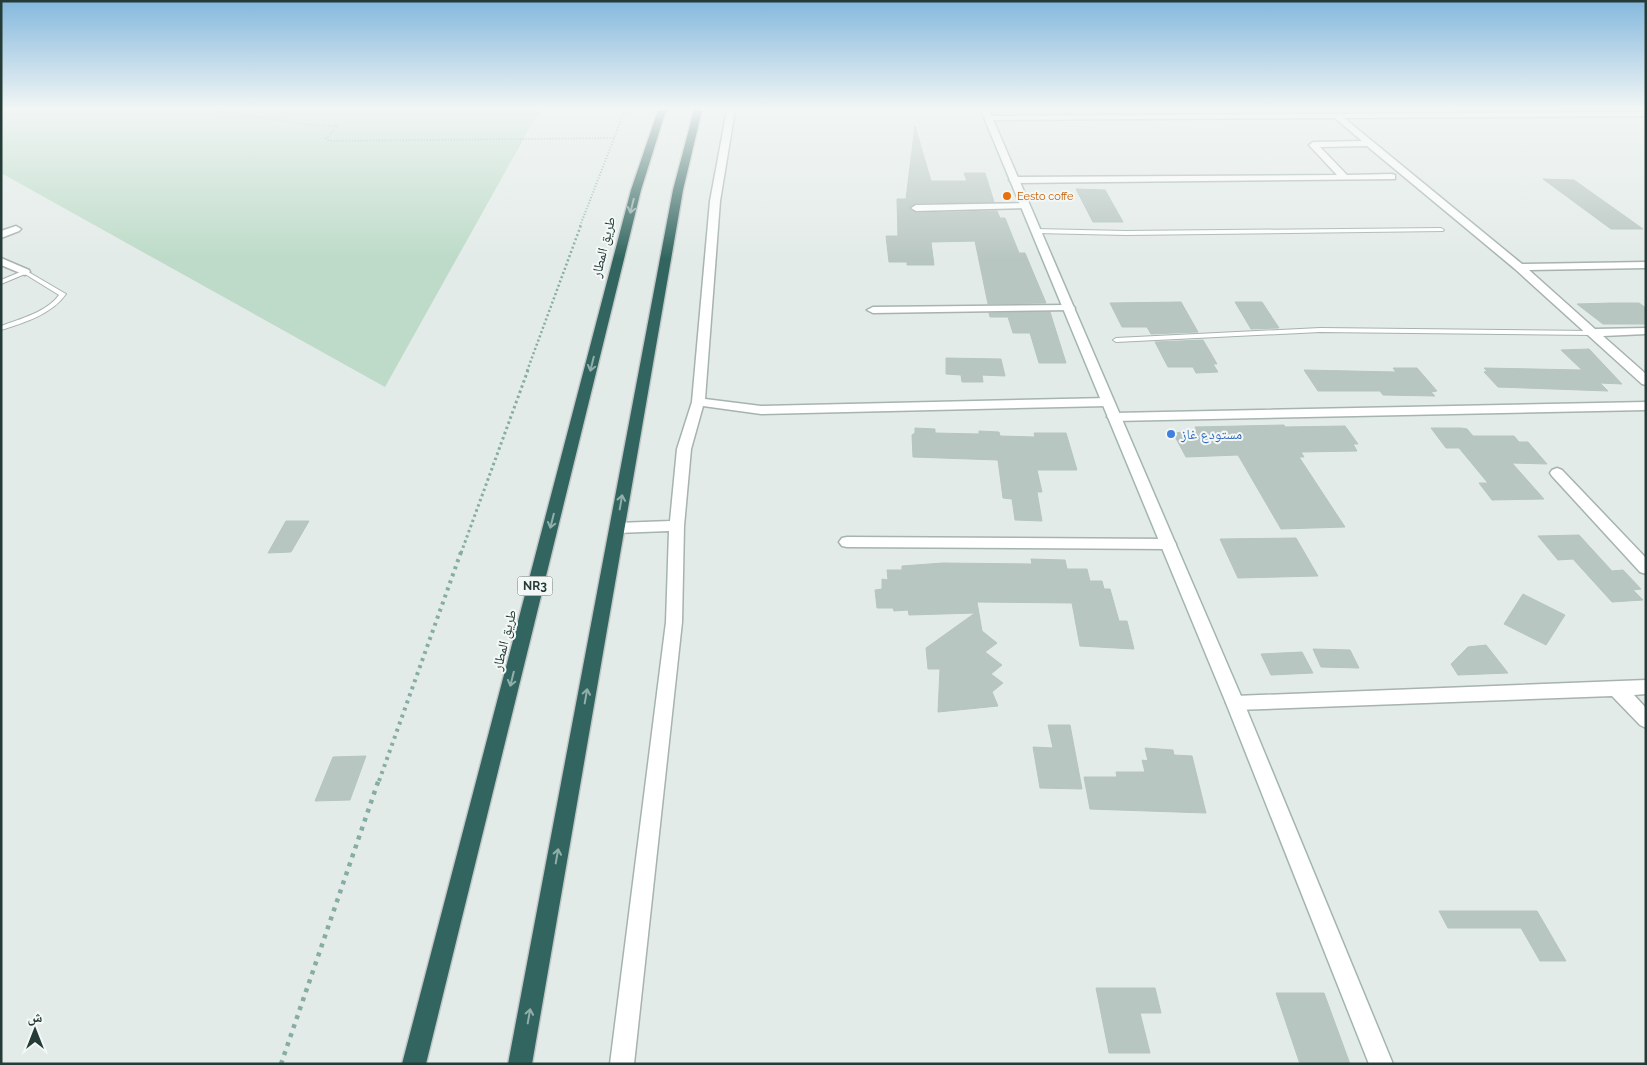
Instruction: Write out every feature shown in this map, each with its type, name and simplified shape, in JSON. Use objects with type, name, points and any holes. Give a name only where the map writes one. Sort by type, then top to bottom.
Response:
[{"type":"highway","name":"طريق المطار","points":[[414,1064],[636,190],[646,160]]},
{"type":"highway","points":[[520,1064],[678,190],[686,160]]},
{"type":"street","points":[[622,1064],[674,622],[677,526],[684,449],[698,402],[715,201],[722,160]]},
{"type":"street","points":[[1006,160],[1235,703],[1381,1064]]},
{"type":"street","points":[[1327,160],[1345,178]]},
{"type":"street","points":[[1389,160],[1519,268],[1646,381]]},
{"type":"street","points":[[1014,180],[1392,177]]},
{"type":"street","points":[[916,208],[1025,206]]},
{"type":"street","points":[[1,235],[16,229]]},
{"type":"street","points":[[1,261],[25,272]]},
{"type":"street","points":[[1519,268],[1646,265]]},
{"type":"street","points":[[873,310],[1069,308]]},
{"type":"street","points":[[1592,333],[1646,331]]},
{"type":"street","points":[[698,402],[761,410],[1111,410],[1646,406]]},
{"type":"street","points":[[1557,473],[1646,568]]},
{"type":"street","points":[[617,528],[677,526]]},
{"type":"street","points":[[847,542],[1168,544]]},
{"type":"street","points":[[1235,703],[1646,687]]},
{"type":"street","points":[[1617,688],[1646,720]]},
{"type":"lane","points":[[1036,231],[1143,233],[1441,230]]},
{"type":"lane","points":[[1,282],[25,272],[63,294],[56,303],[41,312],[1,328]]},
{"type":"lane","points":[[1116,340],[1320,330],[1592,333]]},
{"type":"path","points":[[281,1064],[395,734],[606,160]]},
{"type":"green space","points":[[1,160],[512,160],[385,387],[1,173]]},
{"type":"building","points":[[911,160],[925,160],[931,181],[967,181],[964,173],[985,173],[994,202],[916,203],[909,209],[916,213],[997,211],[1000,218],[1005,218],[1019,253],[1025,253],[1046,303],[988,304],[975,241],[931,242],[934,265],[907,265],[907,262],[889,262],[886,236],[898,236],[897,199],[906,199]]},
{"type":"building","points":[[1543,179],[1574,180],[1643,229],[1611,229]]},
{"type":"building","points":[[1076,189],[1105,190],[1123,222],[1093,222]]},
{"type":"building","points":[[1181,302],[1198,332],[1151,334],[1147,327],[1122,327],[1110,303]]},
{"type":"building","points":[[1235,302],[1262,302],[1279,328],[1251,329]]},
{"type":"building","points":[[1639,303],[1646,308],[1646,324],[1603,324],[1577,304]]},
{"type":"building","points":[[1050,312],[1066,363],[1039,363],[1030,333],[1013,333],[1008,317],[990,317],[989,313]]},
{"type":"building","points":[[1203,340],[1217,364],[1213,364],[1218,372],[1196,373],[1193,367],[1168,367],[1155,342]]},
{"type":"building","points":[[1589,349],[1622,384],[1600,383],[1608,391],[1498,387],[1484,372],[1487,371],[1484,368],[1582,370],[1561,350]]},
{"type":"building","points":[[946,358],[1001,359],[1005,376],[982,375],[983,382],[962,382],[961,375],[946,374]]},
{"type":"building","points":[[1393,368],[1417,368],[1437,391],[1431,392],[1435,396],[1383,395],[1380,391],[1318,391],[1304,370],[1396,372]]},
{"type":"building","points":[[1284,425],[1285,427],[1345,426],[1358,444],[1353,444],[1357,451],[1301,452],[1304,457],[1299,457],[1345,527],[1281,529],[1238,455],[1186,457],[1173,433],[1197,431],[1195,427]]},
{"type":"building","points":[[915,428],[935,429],[935,433],[979,434],[979,431],[999,432],[1000,436],[1035,437],[1034,433],[1066,433],[1077,470],[1037,470],[1042,492],[1037,492],[1042,521],[1015,520],[1012,499],[1003,498],[998,460],[913,457],[912,435],[915,433]]},
{"type":"building","points":[[1431,428],[1461,428],[1467,429],[1473,436],[1514,436],[1519,442],[1528,442],[1547,464],[1512,463],[1544,499],[1492,500],[1479,483],[1488,483],[1459,448],[1446,448]]},
{"type":"building","points":[[286,521],[309,521],[291,552],[268,553]]},
{"type":"building","points":[[1579,535],[1612,571],[1623,570],[1641,589],[1633,590],[1643,600],[1612,602],[1573,559],[1558,560],[1538,536]]},
{"type":"building","points":[[1296,538],[1318,576],[1238,578],[1220,539]]},
{"type":"building","points":[[1031,559],[1065,560],[1067,569],[1087,569],[1090,581],[1102,581],[1104,589],[1110,589],[1119,621],[1127,621],[1134,649],[1080,646],[1072,603],[977,602],[982,631],[997,643],[985,652],[1002,665],[991,674],[1003,683],[992,692],[998,706],[938,712],[940,669],[928,669],[926,648],[975,613],[909,615],[908,610],[894,611],[893,608],[877,608],[875,590],[882,589],[882,579],[888,580],[887,570],[902,570],[902,566],[943,563],[1032,564]]},
{"type":"building","points":[[1523,594],[1565,615],[1546,645],[1504,624]]},
{"type":"building","points":[[1486,645],[1508,673],[1458,675],[1451,664],[1468,647]]},
{"type":"building","points":[[1313,649],[1350,650],[1359,668],[1321,667]]},
{"type":"building","points":[[1302,652],[1313,673],[1271,675],[1261,654]]},
{"type":"building","points":[[1048,725],[1070,725],[1082,789],[1040,788],[1033,747],[1053,748]]},
{"type":"building","points":[[1145,748],[1173,750],[1174,755],[1192,756],[1206,813],[1090,809],[1084,777],[1117,777],[1116,772],[1145,772],[1142,760],[1148,761]]},
{"type":"building","points":[[366,756],[350,800],[315,801],[333,757]]},
{"type":"building","points":[[1439,911],[1537,911],[1566,961],[1540,961],[1521,928],[1448,928]]},
{"type":"building","points":[[1096,988],[1155,988],[1161,1013],[1140,1013],[1150,1053],[1109,1053]]},
{"type":"building","points":[[1276,993],[1324,993],[1350,1064],[1300,1064]]},
{"type":"place","name":"Eesto coffe","points":[[1007,196]]},
{"type":"place","name":"مستودع غاز","points":[[1171,434]]}]
